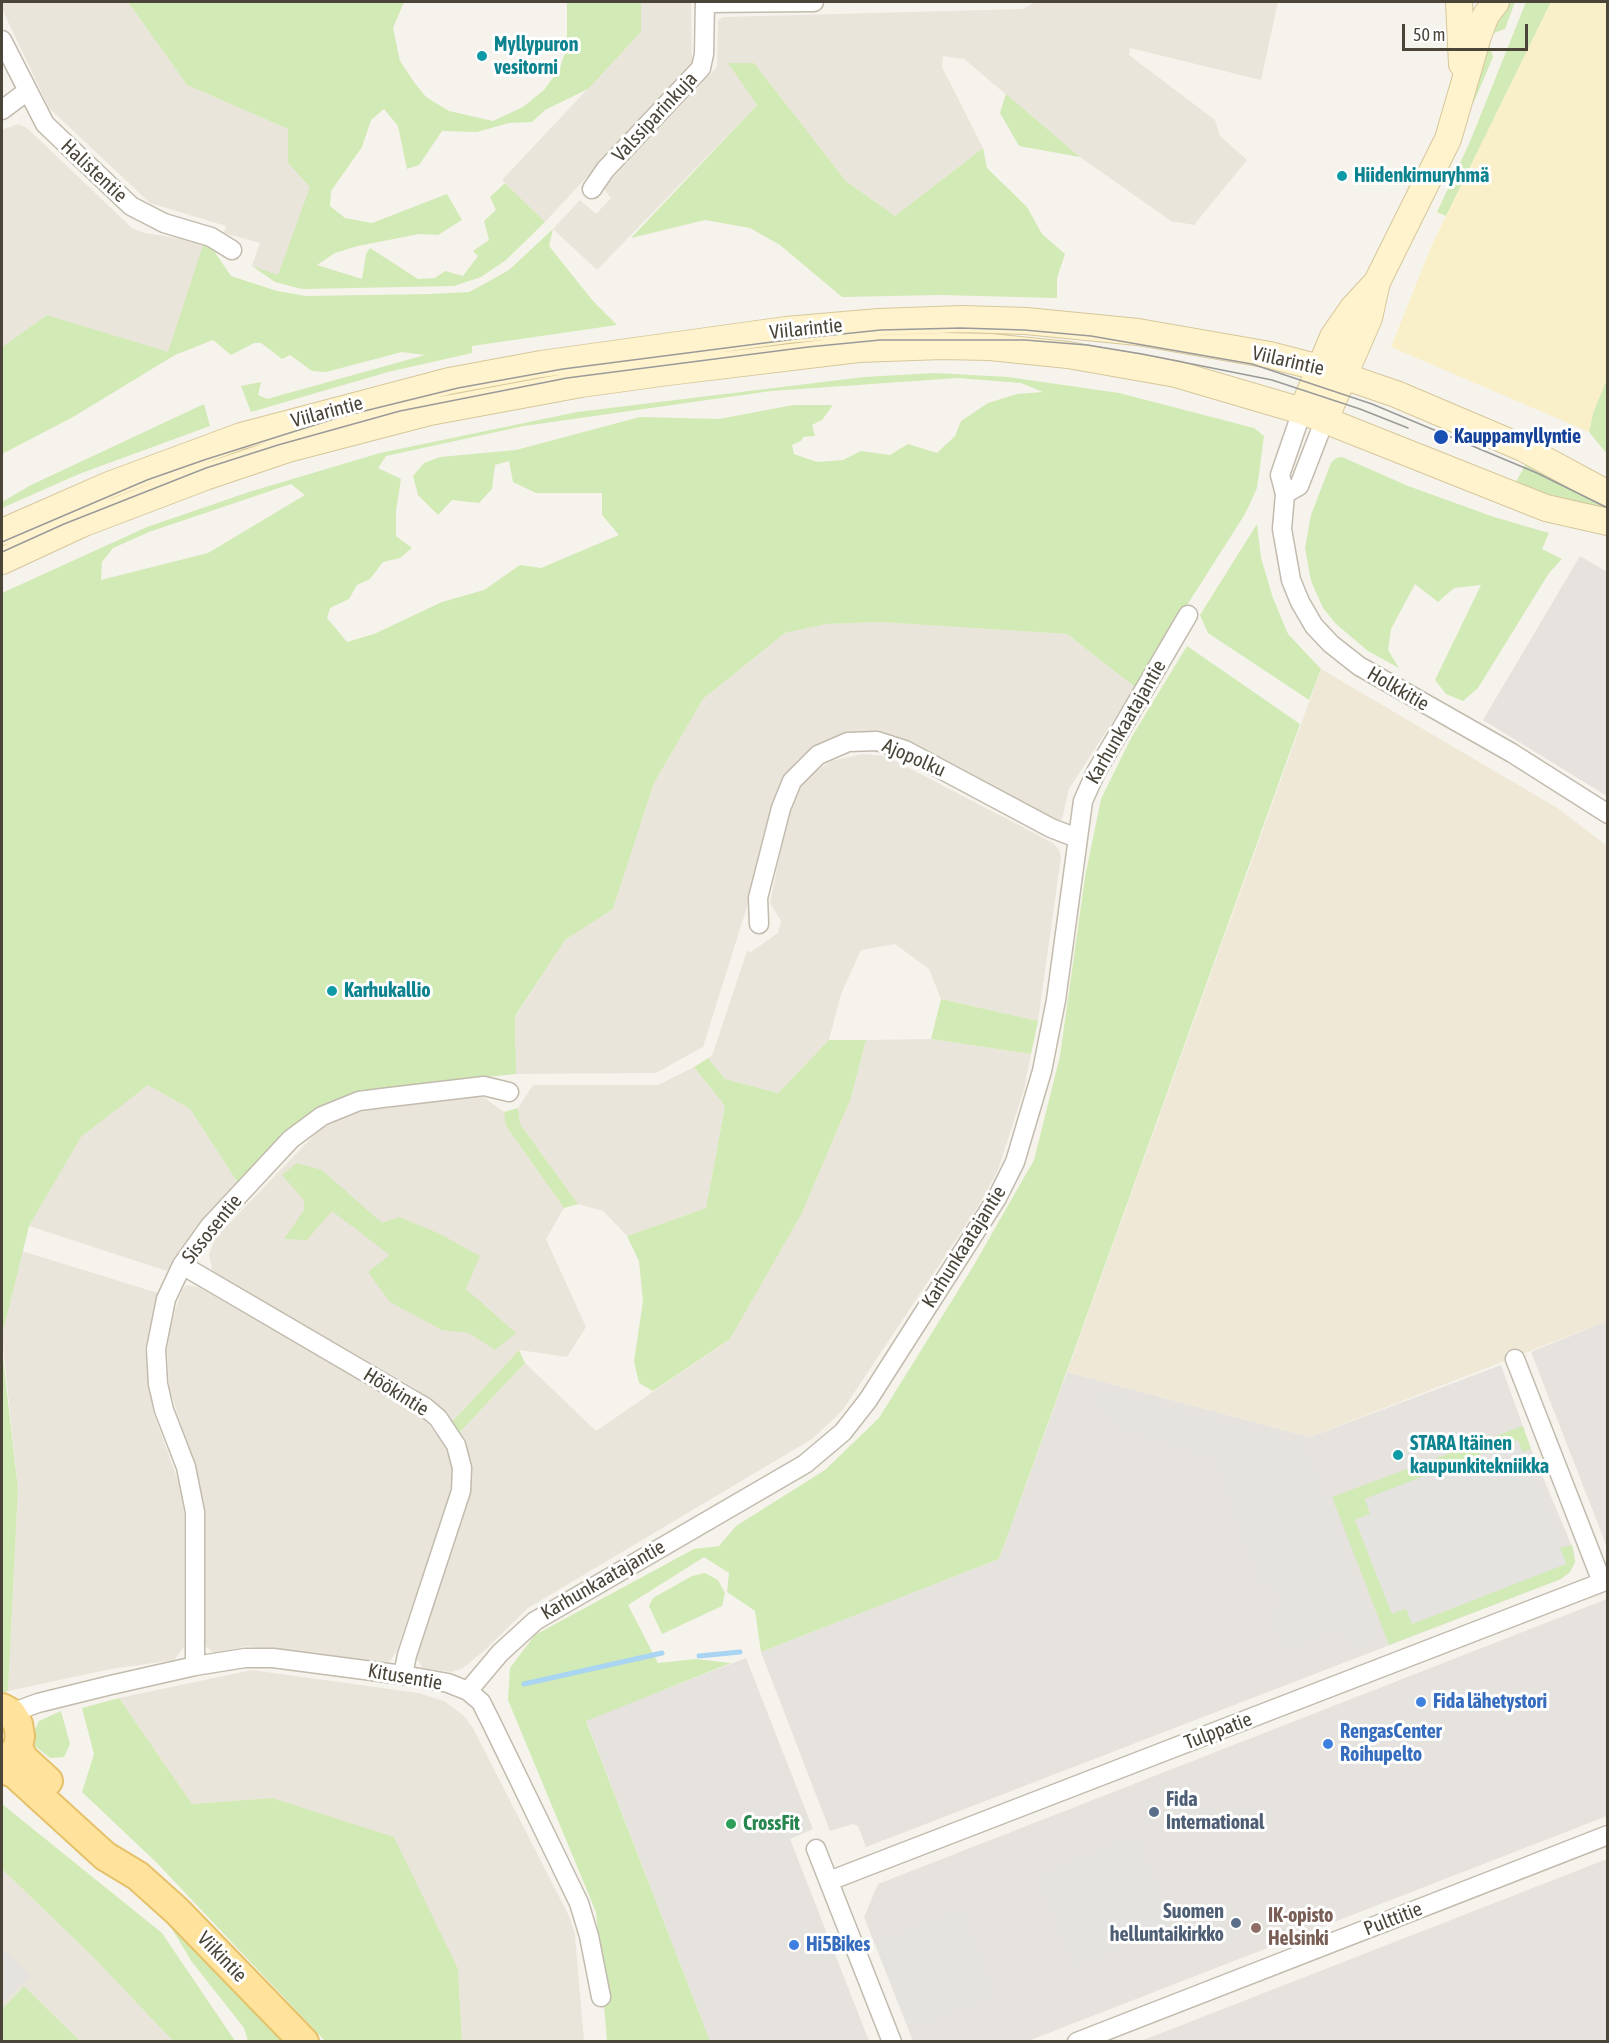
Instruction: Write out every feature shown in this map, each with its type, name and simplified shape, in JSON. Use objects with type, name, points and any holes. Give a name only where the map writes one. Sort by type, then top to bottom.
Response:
[{"type":"main road","points":[[1459,2],[1460,52],[1464,78]]},
{"type":"main road","points":[[1468,2],[1478,5],[1495,2]]},
{"type":"main road","points":[[1313,415],[1332,371],[1369,318],[1377,282],[1448,140],[1464,78],[1486,15],[1495,2]]},
{"type":"main road","name":"Viilarintie","points":[[2,532],[109,485],[241,436],[368,400],[541,364],[786,330],[879,322],[1026,321],[1138,332],[1270,355],[1332,371],[1396,394],[1523,448],[1608,494]]},
{"type":"main road","name":"Viilarintie","points":[[2,561],[84,523],[205,477],[356,430],[430,412],[581,384],[814,354],[942,346],[990,346],[1068,355],[1176,374],[1313,415],[1545,508],[1608,522]]},
{"type":"main road","points":[[6,1711],[18,1724],[7,1760]]},
{"type":"main road","name":"Viikintie","points":[[7,1760],[23,1758],[117,1846],[138,1876],[177,1911],[304,2042]]},
{"type":"street","points":[[705,2],[814,2]]},
{"type":"street","name":"Valssiparinkuja","points":[[592,189],[604,170],[701,68],[704,54],[705,2]]},
{"type":"street","name":"Halistentie","points":[[2,40],[26,92],[45,124],[131,206],[164,222],[211,237],[232,250]]},
{"type":"street","points":[[2,110],[26,92]]},
{"type":"street","points":[[1285,495],[1299,486],[1313,415]]},
{"type":"street","name":"Holkkitie","points":[[1313,415],[1280,475],[1285,495],[1282,529],[1291,580],[1314,626],[1331,644],[1394,687],[1512,753],[1608,814]]},
{"type":"street","name":"Karhunkaatajantie","points":[[468,1691],[500,1653],[535,1621],[564,1601],[805,1464],[843,1432],[868,1400],[997,1198],[1015,1162],[1028,1124],[1052,1019],[1083,801],[1096,772],[1188,615]]},
{"type":"street","name":"Ajopolku","points":[[759,924],[758,898],[781,808],[792,781],[818,755],[848,742],[862,739],[891,744],[1051,828],[1077,838]]},
{"type":"street","name":"Sissosentie","points":[[195,1665],[195,1512],[186,1467],[162,1401],[156,1349],[166,1299],[182,1265],[209,1227],[291,1139],[322,1116],[360,1101],[382,1098],[484,1086],[509,1092]]},
{"type":"street","name":"Höökintie","points":[[182,1265],[425,1407],[438,1418],[456,1445],[462,1468],[460,1497],[407,1655],[403,1675]]},
{"type":"street","points":[[1515,1359],[1605,1581]]},
{"type":"street","name":"Tulppatie","points":[[829,1881],[1605,1581]]},
{"type":"street","name":"Kitusentie","points":[[6,1711],[195,1665],[244,1658],[273,1658],[403,1675],[448,1683],[468,1691],[481,1702],[579,1903],[589,1936],[601,1996]]},
{"type":"street","name":"Pulttitie","points":[[1077,2042],[1608,1835]]},
{"type":"street","points":[[816,1849],[892,2042]]},
{"type":"shaded area","points":[[2,2],[128,2],[187,85],[288,129],[288,163],[311,187],[278,276],[252,266],[260,243],[224,233],[226,226],[150,203],[49,108],[2,9]]},
{"type":"shaded area","points":[[641,2],[691,2],[692,64],[545,222],[502,180],[641,32]]},
{"type":"shaded area","points":[[1036,2],[1278,2],[1261,80],[1130,48],[1129,55],[1215,120],[1220,136],[1247,160],[1194,225],[1171,221],[1080,157],[964,59],[943,56],[942,67],[983,148],[895,216],[846,181],[754,63],[729,63],[757,105],[597,270],[553,229],[580,200],[596,214],[611,198],[603,188],[717,67],[718,20],[724,17],[1023,9]]},
{"type":"shaded area","points":[[18,124],[27,128],[132,228],[145,233],[204,242],[169,353],[47,315],[2,347],[2,130]]},
{"type":"shaded area","points":[[1580,556],[1607,572],[1607,796],[1483,720]]},
{"type":"shaded area","points":[[880,622],[1067,634],[1135,687],[1069,789],[1062,819],[1057,821],[922,750],[824,743],[797,760],[776,793],[750,897],[703,1047],[656,1073],[516,1074],[515,1017],[565,940],[613,909],[654,783],[703,699],[785,633],[826,624]]},
{"type":"shaded area","points":[[1321,669],[1559,809],[1607,846],[1607,1321],[1310,1437],[1067,1372]]},
{"type":"shaded area","points":[[863,754],[886,756],[1053,843],[1059,850],[1061,857],[1038,1021],[941,999],[929,969],[895,944],[861,950],[841,994],[829,1040],[778,1093],[725,1079],[708,1058],[712,1056],[747,951],[751,952],[778,933],[781,921],[770,903],[789,809],[796,793],[813,773],[831,761]]},
{"type":"shaded area","points":[[931,1039],[1031,1054],[1024,1090],[998,1170],[979,1205],[842,1411],[812,1439],[528,1608],[463,1668],[451,1672],[423,1668],[416,1658],[416,1652],[469,1497],[470,1483],[458,1434],[525,1363],[596,1431],[730,1339],[802,1213],[851,1098],[866,1040]]},
{"type":"shaded area","points":[[694,1067],[725,1106],[706,1208],[627,1236],[603,1211],[578,1204],[520,1124],[518,1108],[533,1085],[658,1085]]},
{"type":"shaded area","points":[[148,1085],[190,1109],[238,1183],[195,1230],[167,1271],[29,1226],[81,1136]]},
{"type":"shaded area","points":[[482,1096],[504,1112],[506,1126],[564,1208],[546,1239],[586,1327],[567,1357],[519,1350],[452,1422],[435,1403],[413,1387],[221,1278],[212,1270],[209,1254],[215,1238],[319,1130],[348,1115],[374,1109]]},
{"type":"shaded area","points":[[22,1251],[158,1293],[145,1349],[154,1415],[179,1483],[184,1511],[184,1647],[174,1660],[111,1669],[8,1691],[18,1489],[2,1336]]},
{"type":"shaded area","points":[[187,1285],[198,1287],[409,1408],[423,1418],[444,1443],[453,1470],[449,1502],[396,1652],[390,1661],[384,1664],[247,1646],[214,1653],[205,1646],[203,1641],[203,1505],[194,1465],[169,1387],[167,1348],[171,1322],[182,1290]]},
{"type":"shaded area","points":[[1607,1321],[1607,1547],[1531,1352]]},
{"type":"shaded area","points":[[1501,1365],[1531,1449],[1574,1551],[1575,1562],[1570,1572],[1561,1579],[866,1847],[858,1826],[853,1824],[830,1831],[761,1652],[999,1559],[1067,1372],[1310,1437]]},
{"type":"shaded area","points":[[1092,1390],[1302,1445],[1377,1637],[1353,1646],[1337,1627],[1285,1647],[1273,1616],[1287,1610],[1275,1580],[1263,1584],[1228,1493],[1218,1458],[1117,1424]]},
{"type":"shaded area","points":[[1518,1440],[1566,1564],[1412,1624],[1406,1608],[1392,1614],[1355,1520],[1370,1514],[1365,1499]]},
{"type":"shaded area","points":[[1607,1599],[1607,1816],[1028,2041],[913,2041],[864,1917],[878,1884]]},
{"type":"shaded area","points":[[746,1658],[813,1829],[790,1839],[869,2041],[710,2041],[586,1720]]},
{"type":"shaded area","points":[[252,1670],[418,1693],[444,1701],[463,1715],[473,1728],[570,1918],[575,1935],[584,2041],[462,2041],[458,1969],[272,1798],[192,1804],[119,1698]]},
{"type":"shaded area","points":[[1136,1838],[1171,1925],[1074,1964],[1039,1876]]},
{"type":"shaded area","points":[[1607,1859],[1607,2041],[1141,2041]]},
{"type":"shaded area","points":[[2,1869],[93,1957],[173,2041],[80,2041],[24,1986],[2,2009]]},
{"type":"shaded area","points":[[960,1912],[993,1994],[911,2027],[878,1945]]},
{"type":"shaded area","points":[[2,1948],[30,1976],[4,2001],[2,1999]]},
{"type":"green space","points":[[128,2],[404,2],[393,28],[400,61],[414,82],[426,97],[449,111],[493,121],[523,107],[544,90],[560,68],[567,46],[567,2],[641,2],[641,32],[588,89],[545,110],[532,122],[509,123],[477,132],[442,131],[419,165],[407,169],[398,126],[384,109],[371,120],[362,147],[331,191],[330,206],[345,218],[372,223],[447,194],[462,220],[438,235],[419,234],[358,246],[335,253],[317,265],[362,279],[366,254],[370,248],[418,279],[435,278],[445,271],[463,276],[478,256],[473,251],[489,240],[484,221],[496,210],[490,197],[505,183],[545,222],[506,260],[481,277],[454,286],[302,289],[275,282],[252,266],[278,275],[310,187],[288,163],[288,129],[187,85]]},
{"type":"green space","points":[[1509,2],[1515,2],[1505,29],[1494,33],[1484,29]]},
{"type":"green space","points":[[1526,2],[1551,2],[1446,216],[1437,212],[1469,144]]},
{"type":"green space","points":[[1480,43],[1490,47],[1493,57],[1473,104],[1469,103]]},
{"type":"green space","points":[[728,63],[754,63],[846,181],[895,216],[983,148],[987,168],[1027,207],[1042,234],[1065,254],[1057,278],[1057,298],[940,295],[842,297],[780,245],[750,228],[705,220],[631,238],[757,105]]},
{"type":"green space","points":[[1006,94],[1080,157],[1019,146],[1000,113]]},
{"type":"green space","points":[[553,229],[549,246],[593,301],[617,325],[472,346],[472,353],[388,372],[251,412],[241,386],[261,382],[258,395],[267,399],[425,355],[402,352],[326,372],[312,371],[290,355],[282,359],[261,343],[254,343],[231,355],[213,340],[175,355],[73,417],[2,454],[2,347],[47,315],[168,352],[204,242],[210,245],[231,276],[277,291],[306,296],[431,294],[469,292],[486,283],[509,270]]},
{"type":"green space","points":[[935,373],[1008,377],[1119,393],[1254,428],[1264,436],[1257,488],[1245,514],[1135,687],[1067,634],[880,622],[826,624],[785,633],[703,699],[654,783],[613,909],[565,940],[515,1016],[516,1074],[416,1084],[339,1098],[294,1125],[238,1183],[190,1109],[148,1085],[81,1137],[29,1226],[2,1336],[2,593],[147,527],[249,492],[380,453],[577,412],[864,377]],"holes":[[[958,378],[1021,383],[1043,392],[1017,394],[988,403],[961,421],[955,436],[937,453],[908,444],[890,455],[861,451],[843,460],[817,462],[794,454],[792,445],[801,441],[803,437],[815,436],[812,425],[822,420],[833,405],[793,405],[719,419],[640,417],[516,450],[440,457],[424,463],[413,476],[418,495],[438,515],[452,500],[479,503],[492,489],[495,465],[509,461],[513,482],[536,493],[602,493],[602,515],[619,535],[541,568],[520,565],[484,590],[442,602],[374,634],[347,642],[327,618],[330,608],[349,599],[357,585],[370,579],[383,562],[400,558],[412,548],[396,536],[396,511],[401,479],[378,468],[386,456],[524,426],[771,391]],[[291,484],[305,495],[208,553],[101,580],[102,562],[113,548],[149,532]]]},
{"type":"green space","points":[[1607,377],[1607,454],[1589,432],[1593,413]]},
{"type":"green space","points":[[204,404],[210,426],[79,474],[2,508],[2,502],[31,485]]},
{"type":"green space","points":[[1530,456],[1607,496],[1607,513],[1516,489],[1518,483],[1516,482]]},
{"type":"green space","points":[[1342,457],[1408,486],[1494,517],[1549,533],[1542,549],[1562,559],[1549,573],[1478,688],[1463,701],[1446,694],[1435,680],[1481,585],[1454,588],[1438,602],[1415,584],[1391,629],[1388,650],[1399,668],[1368,651],[1336,624],[1323,608],[1311,581],[1305,548],[1311,515],[1331,463],[1336,458]]},
{"type":"green space","points":[[1257,524],[1261,558],[1273,598],[1288,634],[1321,669],[1309,700],[1208,633],[1200,615]]},
{"type":"green space","points":[[1187,646],[1300,724],[999,1559],[761,1652],[755,1611],[727,1592],[729,1573],[704,1557],[628,1605],[658,1663],[696,1659],[731,1663],[586,1721],[710,2041],[607,2041],[596,1912],[508,1700],[510,1668],[535,1635],[694,1549],[719,1546],[736,1526],[825,1470],[879,1418],[974,1265],[1034,1160],[1060,1056],[1085,877],[1101,799],[1131,738]]},
{"type":"green space","points":[[941,999],[1038,1021],[1031,1054],[931,1039]]},
{"type":"green space","points":[[829,1040],[866,1040],[851,1098],[802,1213],[730,1339],[653,1391],[639,1383],[634,1361],[643,1301],[639,1261],[627,1236],[706,1208],[725,1106],[694,1067],[708,1058],[725,1079],[778,1093]]},
{"type":"green space","points":[[518,1108],[520,1124],[578,1204],[564,1208],[506,1126],[504,1112]]},
{"type":"green space","points":[[297,1163],[322,1170],[382,1223],[399,1217],[438,1233],[480,1256],[466,1289],[516,1333],[495,1350],[469,1333],[442,1330],[390,1302],[368,1272],[390,1255],[332,1211],[307,1240],[284,1239],[304,1210],[304,1200],[282,1175]]},
{"type":"green space","points":[[2,1349],[18,1489],[8,1691],[2,1693]]},
{"type":"green space","points":[[519,1350],[525,1363],[458,1434],[452,1422]]},
{"type":"green space","points":[[1523,1426],[1531,1449],[1522,1452],[1517,1440],[1365,1499],[1371,1514],[1356,1520],[1392,1613],[1566,1564],[1560,1548],[1572,1545],[1575,1562],[1570,1572],[1561,1579],[1389,1645],[1332,1497]]},
{"type":"green space","points":[[705,1573],[718,1580],[725,1593],[722,1606],[662,1634],[649,1606],[653,1598],[692,1576]]},
{"type":"green space","points":[[119,1698],[192,1804],[272,1798],[394,1837],[458,1969],[462,2041],[325,2041],[157,1863],[82,1792],[94,1754],[82,1708]]},
{"type":"green space","points":[[61,1711],[70,1744],[64,1757],[50,1758],[35,1746],[33,1734],[39,1721]]},
{"type":"green space","points":[[2,1804],[162,1933],[235,2041],[173,2041],[93,1957],[2,1869]]},
{"type":"green space","points":[[181,1928],[286,2041],[248,2041],[244,2028],[192,1962],[172,1929]]},
{"type":"green space","points":[[24,1986],[80,2041],[2,2041],[2,2009]]},
{"type":"sand","points":[[1551,2],[1607,2],[1608,377],[1593,413],[1589,432],[1391,347],[1431,247]]},
{"type":"waterway","points":[[699,1656],[740,1652]]},
{"type":"waterway","points":[[524,1684],[662,1653]]},
{"type":"tram line","points":[[2,542],[147,480],[204,460],[340,417],[458,388],[563,369],[803,338],[881,330],[961,328],[1024,330],[1091,336],[1252,364],[1372,404],[1537,473],[1608,508]]},
{"type":"tram line","points":[[2,552],[64,524],[206,468],[400,411],[567,378],[880,340],[1025,340],[1087,345],[1142,354],[1272,380],[1360,409],[1408,428]]},
{"type":"place","name":"Myllypuron vesitorni","points":[[482,56]]},
{"type":"place","name":"Hiidenkirnuryhmä","points":[[1342,176]]},
{"type":"place","name":"Kauppamyllyntie","points":[[1441,437]]},
{"type":"place","name":"Karhukallio","points":[[332,991]]},
{"type":"place","name":"STARA Itäinen kaupunkitekniikka","points":[[1398,1455]]},
{"type":"place","name":"Fida lähetystori","points":[[1421,1702]]},
{"type":"place","name":"RengasCenter Roihupelto","points":[[1328,1744]]},
{"type":"place","name":"Fida International","points":[[1154,1812]]},
{"type":"place","name":"CrossFit","points":[[731,1824]]},
{"type":"place","name":"Suomen helluntaikirkko","points":[[1236,1923]]},
{"type":"place","name":"IK-opisto Helsinki","points":[[1256,1928]]},
{"type":"place","name":"Hi5Bikes","points":[[794,1945]]}]
